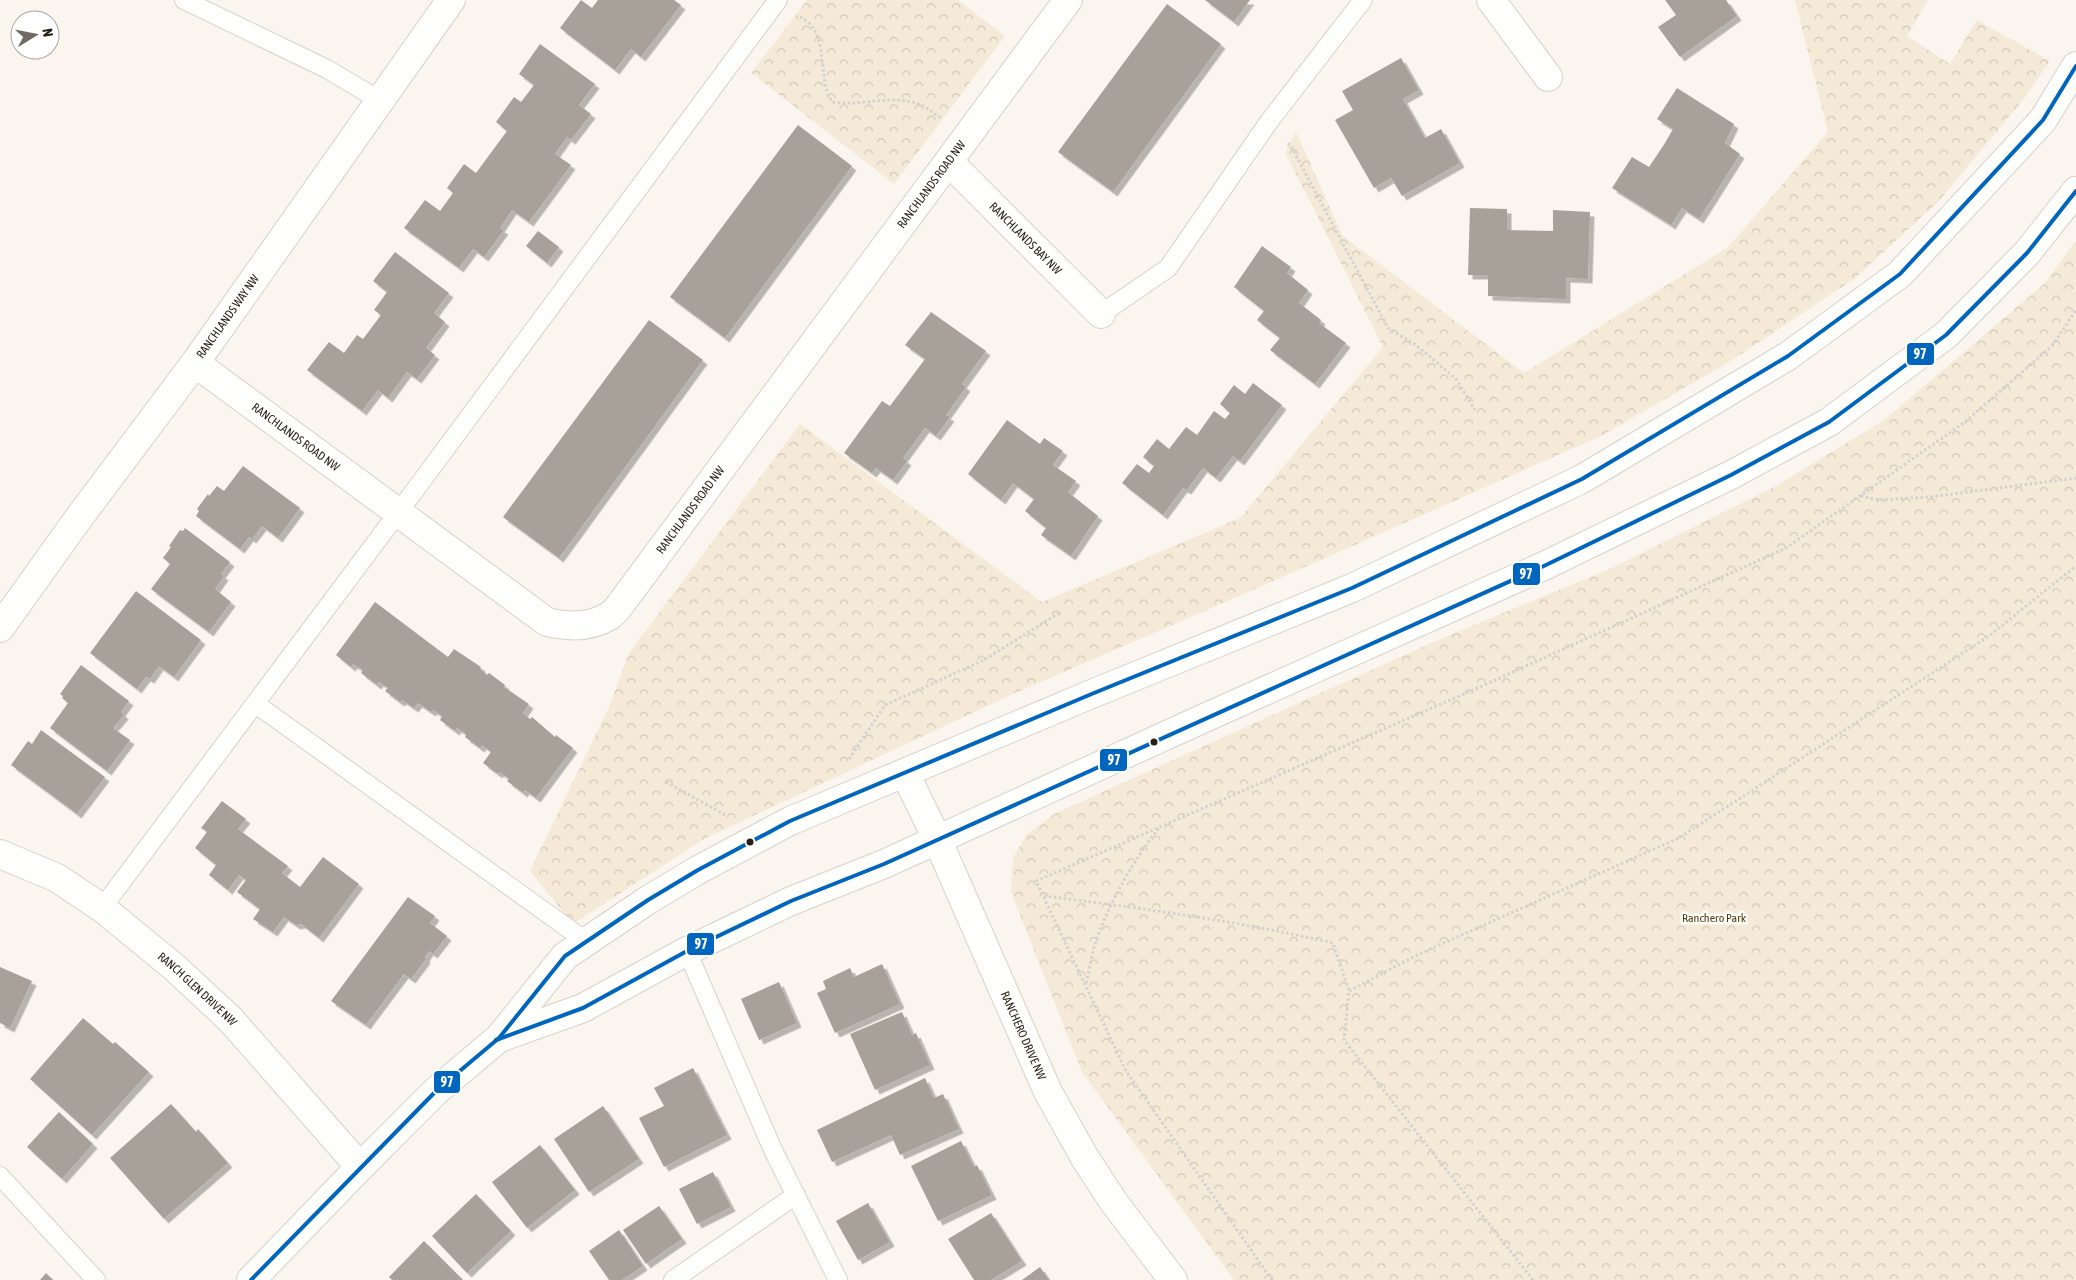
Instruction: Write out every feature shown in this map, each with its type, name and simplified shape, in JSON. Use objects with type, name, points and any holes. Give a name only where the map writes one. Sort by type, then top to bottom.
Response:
[{"type":"street","name":"RANCHLANDS WAY NW","points":[[0,628],[78,519],[196,364],[379,100],[451,0]]},
{"type":"street","name":"RANCHLANDS ROAD NW","points":[[196,364],[547,622],[566,626],[593,623],[611,615],[1068,0]]},
{"type":"street","points":[[1492,0],[1548,77]]},
{"type":"street","points":[[251,1280],[360,1166],[436,1091],[499,1038],[565,956],[648,900],[698,870],[781,826],[1352,588],[1582,479],[1788,356],[1900,274],[2043,120],[2076,66]]},
{"type":"street","name":"RANCHLANDS BAY NW","points":[[949,162],[1100,314]]},
{"type":"street","points":[[499,1038],[583,1008],[688,951],[791,901],[884,864],[1546,565],[1731,475],[1829,422],[1946,335],[2027,253],[2076,191]]},
{"type":"street","name":"RANCHERO DRIVE NW","points":[[905,773],[937,839],[1048,1092],[1085,1158],[1113,1202],[1173,1280]]},
{"type":"street","name":"RANCH GLEN DRIVE NW","points":[[0,854],[57,878],[102,908],[174,967],[230,1019],[360,1166]]},
{"type":"lane","points":[[184,0],[327,69],[379,100]]},
{"type":"lane","points":[[1100,314],[1168,268],[1268,123],[1363,0]]},
{"type":"lane","points":[[102,908],[256,704],[776,3]]},
{"type":"lane","points":[[256,704],[587,942]]},
{"type":"lane","points":[[688,951],[773,1150],[838,1280]]},
{"type":"lane","points":[[0,1176],[96,1280]]},
{"type":"lane","points":[[673,1280],[796,1195]]},
{"type":"path","points":[[776,3],[806,20],[816,32],[821,51],[826,93],[832,102],[847,105],[902,100],[922,105],[969,134]]},
{"type":"path","points":[[1268,123],[1292,148],[1388,328],[1416,345],[1456,379],[1475,410]]},
{"type":"path","points":[[1272,1280],[1126,1071],[1036,881],[1471,691],[1786,548],[1965,422],[2052,346],[2076,310]]},
{"type":"path","points":[[1861,496],[1879,500],[1929,498],[2076,478]]},
{"type":"path","points":[[1349,991],[1419,954],[1679,838],[1989,636],[2076,566]]},
{"type":"path","points":[[847,761],[885,705],[984,660],[1059,613]]},
{"type":"path","points":[[666,782],[732,819]]},
{"type":"path","points":[[1086,984],[1097,936],[1137,856],[1159,827]]},
{"type":"path","points":[[1043,896],[1112,904],[1295,934],[1333,943],[1349,991],[1344,1040],[1533,1280]]},
{"type":"green space","points":[[807,0],[958,0],[1005,36],[894,184],[751,73]]},
{"type":"green space","points":[[1795,0],[1928,0],[1907,36],[1950,64],[1977,20],[2050,61],[2024,99],[1939,201],[1854,279],[1726,364],[1601,436],[1013,694],[704,839],[573,924],[530,871],[609,707],[629,653],[800,424],[1042,602],[1240,518],[1383,347],[1285,152],[1296,132],[1343,236],[1524,373],[1727,248],[1828,132]]},
{"type":"green space","name":"Ranchero Park","points":[[2076,240],[2076,1280],[1234,1280],[1082,1072],[1011,892],[1013,858],[1027,834],[1054,814],[1433,642],[1614,567],[1776,486],[1884,420],[2044,284]]},
{"type":"building","points":[[581,0],[592,8],[598,0],[674,0],[681,5],[641,57],[631,49],[615,70],[560,28]]},
{"type":"building","points":[[1205,0],[1250,0],[1234,22]]},
{"type":"building","points":[[1665,0],[1726,0],[1737,16],[1680,57],[1658,27],[1676,15]]},
{"type":"building","points":[[1167,4],[1221,44],[1113,192],[1058,152]]},
{"type":"building","points":[[540,44],[595,84],[579,105],[591,114],[571,140],[567,137],[555,154],[571,165],[529,222],[512,210],[500,228],[504,230],[484,257],[473,249],[459,268],[404,228],[425,200],[440,211],[453,193],[447,188],[464,164],[476,173],[507,131],[496,122],[514,97],[521,102],[534,85],[519,74]]},
{"type":"building","points":[[1401,58],[1419,90],[1403,99],[1425,138],[1441,129],[1460,163],[1402,196],[1391,178],[1374,188],[1335,120],[1353,110],[1342,91]]},
{"type":"building","points":[[1677,88],[1734,124],[1725,143],[1740,154],[1699,219],[1682,208],[1671,225],[1612,188],[1632,157],[1649,167],[1665,143],[1673,129],[1657,119]]},
{"type":"building","points":[[798,125],[852,166],[725,338],[670,297]]},
{"type":"building","points":[[1470,208],[1507,209],[1507,230],[1553,231],[1553,210],[1590,212],[1588,279],[1566,278],[1566,299],[1488,296],[1488,275],[1468,275]]},
{"type":"building","points":[[538,231],[559,247],[547,263],[526,246]]},
{"type":"building","points":[[1262,246],[1291,267],[1287,273],[1308,290],[1299,303],[1321,320],[1319,323],[1346,343],[1315,384],[1270,350],[1280,338],[1257,320],[1264,311],[1234,287]]},
{"type":"building","points":[[395,252],[449,293],[434,313],[445,322],[426,348],[435,355],[417,379],[407,372],[388,398],[378,390],[362,411],[307,370],[329,342],[344,353],[357,335],[363,339],[381,315],[374,310],[387,292],[373,281]]},
{"type":"building","points":[[931,312],[986,351],[962,384],[966,387],[946,415],[950,417],[936,436],[925,428],[903,458],[907,461],[893,480],[876,468],[872,473],[844,453],[882,401],[890,406],[925,359],[905,345]]},
{"type":"building","points":[[649,320],[703,360],[559,558],[503,517]]},
{"type":"building","points":[[1253,383],[1282,405],[1240,461],[1233,456],[1216,478],[1203,468],[1187,490],[1183,488],[1163,515],[1122,483],[1137,464],[1149,473],[1154,466],[1143,457],[1157,439],[1169,449],[1186,427],[1197,435],[1214,411],[1225,419],[1230,413],[1220,404],[1234,385],[1245,394]]},
{"type":"building","points":[[1007,420],[1040,444],[1044,438],[1063,451],[1053,465],[1076,481],[1068,492],[1098,516],[1071,556],[1041,535],[1046,528],[1025,511],[1034,499],[1013,483],[1001,500],[968,474]]},
{"type":"building","points":[[243,466],[300,508],[278,538],[262,526],[252,539],[249,537],[240,549],[196,516],[199,511],[197,509],[208,494],[209,496],[217,486],[224,491]]},
{"type":"building","points":[[185,528],[230,562],[221,574],[224,576],[215,589],[231,602],[209,632],[151,589],[170,564],[163,558],[171,547],[169,546],[180,530],[183,531]]},
{"type":"building","points":[[136,591],[201,640],[174,677],[159,666],[150,679],[146,677],[137,689],[90,653]]},
{"type":"building","points":[[375,602],[448,657],[454,649],[481,667],[487,675],[489,673],[505,685],[504,687],[529,704],[523,713],[530,719],[532,717],[555,737],[556,735],[573,748],[536,798],[525,790],[523,793],[507,781],[509,779],[507,777],[499,772],[498,774],[483,763],[491,752],[482,745],[480,748],[465,737],[465,733],[457,728],[455,731],[440,720],[442,716],[433,710],[431,712],[418,703],[414,708],[402,700],[400,702],[385,691],[388,688],[379,682],[377,685],[361,673],[363,670],[353,664],[351,667],[336,655]]},
{"type":"building","points":[[81,665],[129,701],[121,712],[124,715],[113,728],[130,740],[107,771],[50,728],[68,703],[60,694]]},
{"type":"building","points":[[41,730],[105,777],[77,814],[11,765],[28,741],[32,744]]},
{"type":"building","points":[[222,801],[246,819],[238,829],[288,866],[282,873],[300,887],[323,857],[359,884],[319,938],[301,924],[296,925],[284,917],[273,932],[253,919],[260,909],[237,892],[246,880],[239,875],[228,890],[209,875],[216,865],[195,848],[207,832],[201,828]]},
{"type":"building","points":[[408,897],[435,916],[430,923],[447,936],[433,954],[429,951],[425,957],[426,959],[411,979],[404,974],[366,1025],[331,1001]]},
{"type":"building","points":[[882,964],[900,1004],[835,1033],[817,993],[826,989],[823,981],[850,968],[854,977]]},
{"type":"building","points":[[0,967],[32,981],[10,1028],[0,1023]]},
{"type":"building","points":[[779,982],[797,1023],[759,1040],[741,999]]},
{"type":"building","points":[[902,1012],[912,1035],[916,1033],[930,1065],[875,1090],[850,1034]]},
{"type":"building","points":[[83,1018],[113,1044],[115,1042],[149,1072],[92,1135],[30,1079]]},
{"type":"building","points":[[693,1068],[727,1135],[664,1167],[639,1118],[664,1106],[654,1088]]},
{"type":"building","points":[[925,1078],[934,1098],[943,1094],[959,1129],[900,1155],[891,1135],[832,1162],[817,1130]]},
{"type":"building","points":[[171,1104],[196,1132],[198,1129],[228,1163],[164,1219],[110,1158]]},
{"type":"building","points":[[603,1106],[639,1159],[589,1192],[554,1139]]},
{"type":"building","points":[[59,1112],[93,1144],[62,1179],[27,1147]]},
{"type":"building","points":[[961,1141],[974,1167],[977,1165],[992,1195],[938,1221],[911,1166]]},
{"type":"building","points":[[540,1145],[575,1190],[527,1228],[492,1182]]},
{"type":"building","points":[[713,1172],[731,1207],[697,1224],[679,1189]]},
{"type":"building","points":[[476,1194],[511,1231],[467,1273],[432,1236]]},
{"type":"building","points":[[868,1203],[890,1242],[858,1260],[836,1221]]},
{"type":"building","points":[[659,1206],[682,1239],[646,1264],[623,1230]]},
{"type":"building","points":[[991,1213],[1022,1261],[991,1280],[974,1280],[948,1239]]},
{"type":"building","points":[[619,1230],[643,1266],[622,1280],[609,1280],[589,1251]]},
{"type":"building","points":[[424,1241],[463,1280],[392,1280],[389,1277]]},
{"type":"building","points":[[1040,1267],[1049,1280],[1022,1280]]},
{"type":"building","points":[[46,1273],[53,1280],[40,1280]]},
{"type":"transit line","name":"97","points":[[251,1280],[436,1091],[499,1038],[565,956],[648,900],[698,870],[790,821],[1094,693],[1352,588],[1582,479],[1788,356],[1900,274],[2043,120],[2076,66]]},
{"type":"transit line","name":"97","points":[[496,1040],[583,1008],[687,951],[791,901],[884,864],[1546,565],[1731,475],[1829,422],[1946,335],[2027,253],[2076,191]]}]
